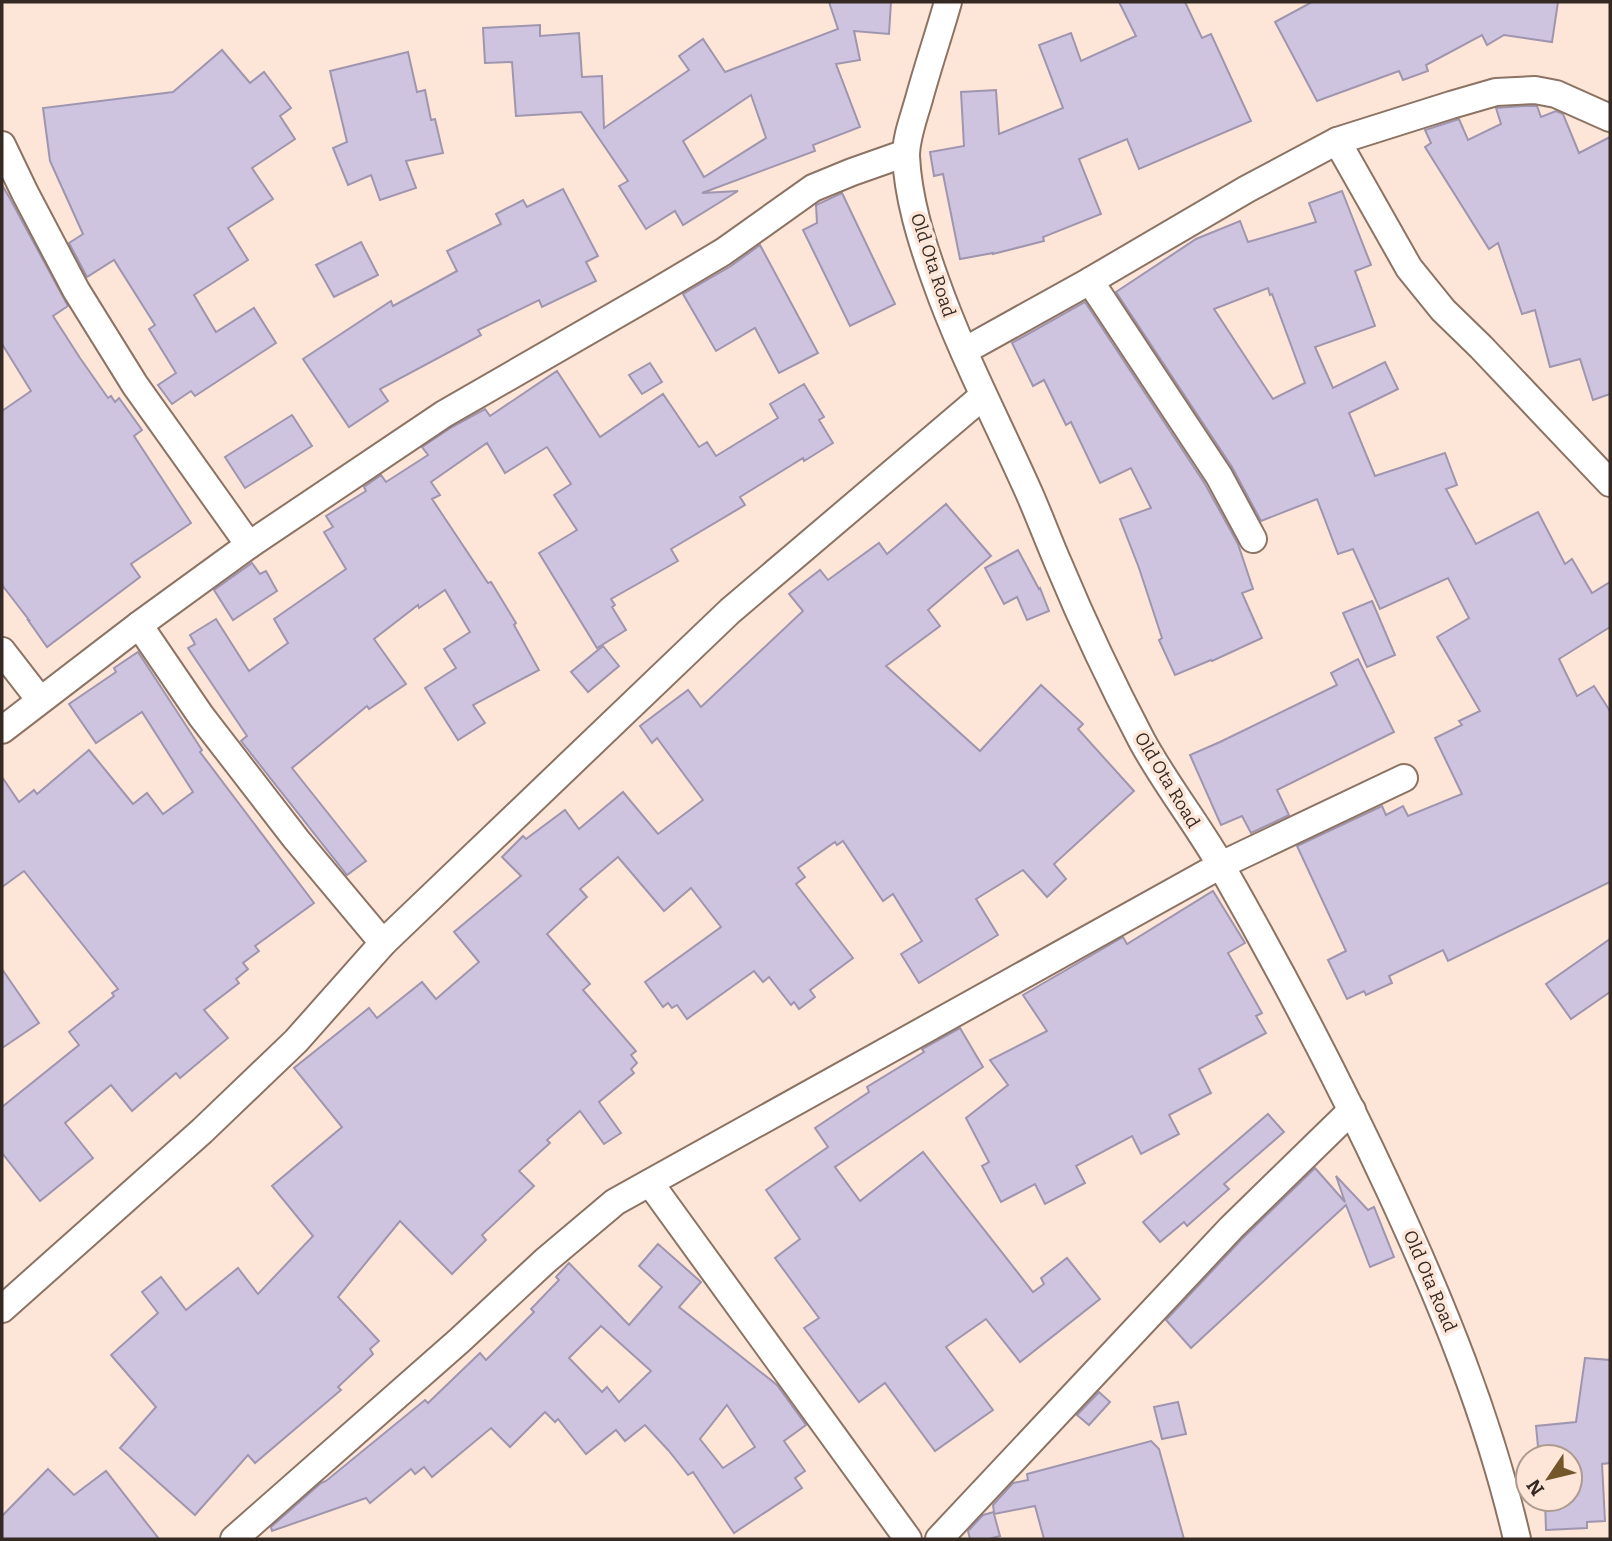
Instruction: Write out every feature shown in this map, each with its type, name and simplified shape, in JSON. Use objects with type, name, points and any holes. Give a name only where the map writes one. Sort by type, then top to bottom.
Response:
[{"type":"street","name":"Old Ota Road","points":[[948,2],[911,124],[906,153],[913,206],[925,252],[943,303],[1120,699],[1145,746],[1221,864],[1352,1110],[1428,1272],[1462,1358],[1491,1446],[1517,1539]]},
{"type":"street","points":[[964,351],[1247,189],[1337,141],[1496,92],[1535,90],[1556,94],[1610,118]]},
{"type":"street","points":[[1337,141],[1409,268],[1443,310],[1610,484]]},
{"type":"street","points":[[2,145],[24,193],[76,290],[135,385],[249,545]]},
{"type":"street","points":[[2,730],[249,545],[444,414],[723,252],[813,188],[906,153]]},
{"type":"street","points":[[1090,281],[1220,476],[1254,539]]},
{"type":"street","points":[[2,1309],[202,1131],[296,1041],[383,943],[730,611],[984,396]]},
{"type":"street","points":[[139,625],[209,726],[296,839],[383,943]]},
{"type":"street","points":[[2,651],[40,700]]},
{"type":"street","points":[[234,1539],[615,1202],[1221,864],[1404,778]]},
{"type":"street","points":[[939,1539],[1231,1227],[1352,1110]]},
{"type":"street","points":[[650,1183],[908,1539]]},
{"type":"building","points":[[829,2],[891,2],[889,34],[854,31],[860,60],[836,64],[860,127],[813,145],[815,151],[702,193],[738,191],[683,225],[675,211],[646,229],[619,186],[628,181],[581,112],[516,116],[512,62],[485,63],[483,28],[540,25],[540,36],[579,33],[582,77],[602,76],[604,128],[689,70],[679,56],[703,39],[725,72],[838,29]],"holes":[[[751,95],[766,138],[704,177],[683,141]]]},
{"type":"building","points":[[1119,2],[1185,2],[1202,38],[1211,34],[1251,121],[1139,169],[1127,139],[1079,159],[1101,214],[1043,237],[1044,241],[960,259],[943,174],[934,176],[930,152],[964,146],[961,92],[996,90],[999,134],[1063,108],[1039,45],[1071,33],[1081,61],[1136,36]]},
{"type":"building","points":[[1312,2],[1558,2],[1552,42],[1504,35],[1487,45],[1482,35],[1426,65],[1428,71],[1403,80],[1399,71],[1317,101],[1275,22]]},
{"type":"building","points":[[222,50],[250,83],[264,72],[291,108],[280,116],[295,139],[252,168],[273,199],[228,228],[248,260],[194,295],[216,332],[254,308],[276,343],[195,396],[191,391],[172,404],[158,385],[176,373],[149,329],[155,325],[114,260],[87,277],[69,243],[83,234],[50,161],[43,108],[173,92]]},
{"type":"building","points":[[408,52],[417,92],[425,90],[431,120],[435,119],[443,153],[406,161],[416,188],[380,200],[371,175],[348,185],[333,148],[347,142],[330,71]]},
{"type":"building","points":[[1537,106],[1541,117],[1556,111],[1563,114],[1579,153],[1610,137],[1610,394],[1593,400],[1580,359],[1550,367],[1535,310],[1522,314],[1498,243],[1489,249],[1425,147],[1431,143],[1425,130],[1459,119],[1468,140],[1501,124],[1496,108]]},
{"type":"building","points":[[2,185],[68,306],[53,316],[108,398],[111,396],[115,402],[119,398],[142,430],[134,436],[191,523],[131,564],[140,577],[47,647],[2,585],[2,411],[31,391],[2,344]]},
{"type":"building","points":[[563,189],[598,256],[586,262],[596,281],[542,307],[539,300],[478,330],[481,335],[380,389],[388,401],[349,427],[303,359],[391,301],[393,306],[457,271],[447,251],[501,224],[496,214],[523,200],[527,207]]},
{"type":"building","points":[[1342,191],[1371,265],[1355,271],[1375,326],[1315,347],[1333,388],[1385,362],[1398,389],[1349,413],[1375,476],[1445,453],[1457,485],[1446,489],[1476,544],[1538,512],[1565,564],[1572,559],[1592,593],[1610,582],[1610,627],[1559,659],[1577,696],[1594,686],[1610,711],[1610,882],[1448,961],[1443,950],[1389,976],[1392,983],[1366,995],[1364,991],[1347,999],[1328,960],[1346,951],[1297,846],[1382,806],[1386,815],[1403,806],[1408,816],[1462,794],[1435,738],[1462,725],[1459,721],[1480,711],[1437,637],[1469,618],[1448,578],[1380,609],[1353,549],[1338,554],[1317,499],[1261,521],[1232,467],[1116,292],[1196,239],[1240,221],[1248,242],[1316,222],[1309,203]],"holes":[[[1268,288],[1270,295],[1272,294],[1305,383],[1273,399],[1214,309]]]},
{"type":"building","points":[[842,193],[895,304],[850,326],[803,230],[817,223],[816,205]]},
{"type":"building","points":[[361,242],[378,275],[334,297],[316,265]]},
{"type":"building","points":[[760,245],[818,353],[779,373],[755,328],[716,351],[683,294],[731,266]]},
{"type":"building","points":[[1085,302],[1205,484],[1238,544],[1253,589],[1242,593],[1262,638],[1175,675],[1159,640],[1162,638],[1120,519],[1151,508],[1131,468],[1100,483],[1071,422],[1066,425],[1044,380],[1033,386],[1012,343]]},
{"type":"building","points":[[650,363],[662,382],[642,394],[629,375]]},
{"type":"building","points":[[557,371],[600,437],[663,394],[699,447],[707,442],[716,456],[778,418],[770,404],[804,384],[824,417],[819,420],[833,443],[740,497],[745,505],[671,549],[678,561],[611,599],[615,605],[612,607],[626,630],[597,648],[539,553],[577,530],[554,495],[571,484],[547,447],[505,473],[487,443],[431,482],[440,495],[432,499],[488,583],[491,582],[516,623],[514,625],[539,670],[473,705],[485,723],[458,740],[425,688],[456,668],[444,649],[470,632],[445,590],[419,608],[418,605],[374,639],[406,684],[369,709],[367,706],[292,768],[366,861],[347,875],[241,741],[247,736],[188,648],[195,644],[190,635],[216,619],[249,671],[288,643],[274,619],[346,569],[324,532],[333,527],[326,516],[366,491],[364,487],[381,475],[386,482],[428,455],[422,447],[452,427],[485,409],[490,416]]},
{"type":"building","points":[[292,415],[312,446],[245,488],[225,457]]},
{"type":"building","points":[[946,504],[991,556],[928,610],[940,626],[886,666],[980,751],[1041,685],[1083,724],[1078,729],[1134,791],[1054,864],[1066,879],[1047,897],[1023,870],[976,899],[998,935],[919,983],[901,954],[922,941],[893,894],[883,901],[843,841],[837,845],[835,842],[798,868],[805,877],[796,884],[853,958],[810,990],[815,997],[799,1009],[794,1002],[791,1005],[769,977],[763,982],[754,971],[687,1019],[677,1005],[672,1008],[668,1003],[663,1007],[645,982],[721,927],[691,888],[664,911],[618,857],[580,889],[587,897],[547,934],[590,984],[583,990],[636,1051],[631,1055],[637,1063],[631,1069],[634,1073],[599,1102],[621,1133],[604,1144],[580,1111],[547,1140],[550,1143],[519,1171],[534,1186],[482,1235],[486,1240],[452,1274],[400,1221],[338,1297],[379,1341],[370,1349],[373,1354],[338,1387],[341,1390],[255,1463],[248,1455],[195,1515],[120,1448],[156,1407],[111,1355],[158,1313],[142,1292],[161,1277],[186,1310],[238,1268],[258,1294],[313,1236],[272,1186],[342,1127],[294,1068],[369,1008],[377,1018],[422,982],[436,999],[479,962],[454,932],[521,876],[502,857],[523,836],[526,839],[565,810],[579,829],[623,792],[658,834],[703,800],[657,738],[652,743],[640,726],[688,690],[701,707],[803,611],[789,594],[820,570],[828,580],[879,543],[887,554]]},
{"type":"building","points":[[1018,550],[1040,588],[1049,611],[1027,620],[1017,597],[1004,604],[985,568]]},
{"type":"building","points":[[252,563],[260,574],[266,571],[277,591],[233,620],[214,590]]},
{"type":"building","points":[[1372,601],[1395,655],[1367,667],[1343,613]]},
{"type":"building","points":[[603,646],[619,666],[588,692],[571,672]]},
{"type":"building","points":[[138,652],[202,750],[200,752],[314,903],[255,946],[259,951],[243,963],[248,969],[236,979],[239,983],[204,1010],[228,1038],[180,1078],[176,1073],[132,1111],[111,1085],[65,1123],[93,1158],[40,1201],[2,1153],[2,1107],[79,1045],[69,1032],[114,996],[112,993],[118,989],[24,871],[2,887],[2,777],[19,802],[34,790],[37,794],[89,750],[133,804],[147,793],[163,814],[193,792],[142,712],[96,743],[69,704],[116,672],[114,668]]},
{"type":"building","points":[[1358,659],[1394,732],[1277,790],[1289,815],[1251,833],[1242,816],[1221,825],[1190,755],[1337,685],[1331,673]]},
{"type":"building","points":[[1213,891],[1245,943],[1228,953],[1262,1013],[1256,1016],[1266,1033],[1199,1069],[1211,1093],[1169,1115],[1179,1134],[1141,1154],[1132,1136],[1076,1166],[1085,1183],[1045,1204],[1035,1184],[1001,1202],[982,1166],[989,1162],[966,1118],[1008,1085],[990,1060],[1047,1031],[1023,995],[1123,937],[1127,944]]},
{"type":"building","points":[[1610,939],[1610,992],[1571,1019],[1546,984]]},
{"type":"building","points":[[2,969],[39,1023],[2,1048]]},
{"type":"building","points":[[960,1028],[983,1067],[835,1167],[860,1201],[923,1152],[1033,1292],[1044,1284],[1041,1278],[1067,1258],[1100,1299],[1020,1362],[986,1319],[946,1347],[993,1410],[935,1451],[885,1383],[859,1402],[804,1328],[819,1318],[775,1258],[800,1239],[766,1190],[828,1147],[815,1128],[869,1092],[867,1087],[924,1052],[922,1049]]},
{"type":"building","points":[[1268,1114],[1284,1132],[1224,1184],[1229,1189],[1187,1226],[1184,1222],[1160,1242],[1143,1222]]},
{"type":"building","points":[[1315,1168],[1345,1202],[1336,1176],[1368,1210],[1374,1207],[1394,1257],[1370,1267],[1346,1205],[1191,1348],[1166,1320],[1242,1239]]},
{"type":"building","points":[[658,1244],[701,1282],[679,1307],[777,1385],[806,1425],[784,1441],[805,1471],[795,1478],[802,1488],[734,1533],[693,1472],[688,1475],[645,1425],[625,1441],[616,1430],[586,1454],[558,1419],[555,1422],[545,1412],[510,1447],[491,1428],[432,1477],[424,1467],[415,1474],[411,1469],[370,1503],[366,1498],[272,1531],[271,1527],[321,1483],[425,1400],[428,1403],[480,1353],[486,1360],[534,1312],[531,1309],[559,1280],[556,1277],[569,1263],[629,1325],[662,1287],[639,1266]],"holes":[[[601,1326],[651,1371],[619,1402],[607,1387],[602,1392],[569,1358]],[[727,1405],[755,1447],[723,1468],[700,1439]]]},
{"type":"building","points":[[1585,1358],[1610,1360],[1610,1463],[1602,1464],[1605,1521],[1587,1522],[1587,1528],[1546,1530],[1545,1513],[1584,1513],[1584,1443],[1538,1443],[1536,1426],[1576,1422]]},
{"type":"building","points":[[1099,1392],[1110,1402],[1089,1425],[1077,1415]]},
{"type":"building","points":[[1178,1402],[1186,1434],[1162,1439],[1154,1407]]},
{"type":"building","points":[[1151,1441],[1159,1449],[1184,1539],[1044,1539],[1035,1506],[994,1514],[1000,1536],[970,1539],[968,1531],[983,1515],[994,1512],[993,1505],[1013,1483],[1028,1480],[1027,1474]]},
{"type":"building","points":[[48,1469],[74,1495],[106,1471],[159,1539],[2,1539],[2,1516]]}]
